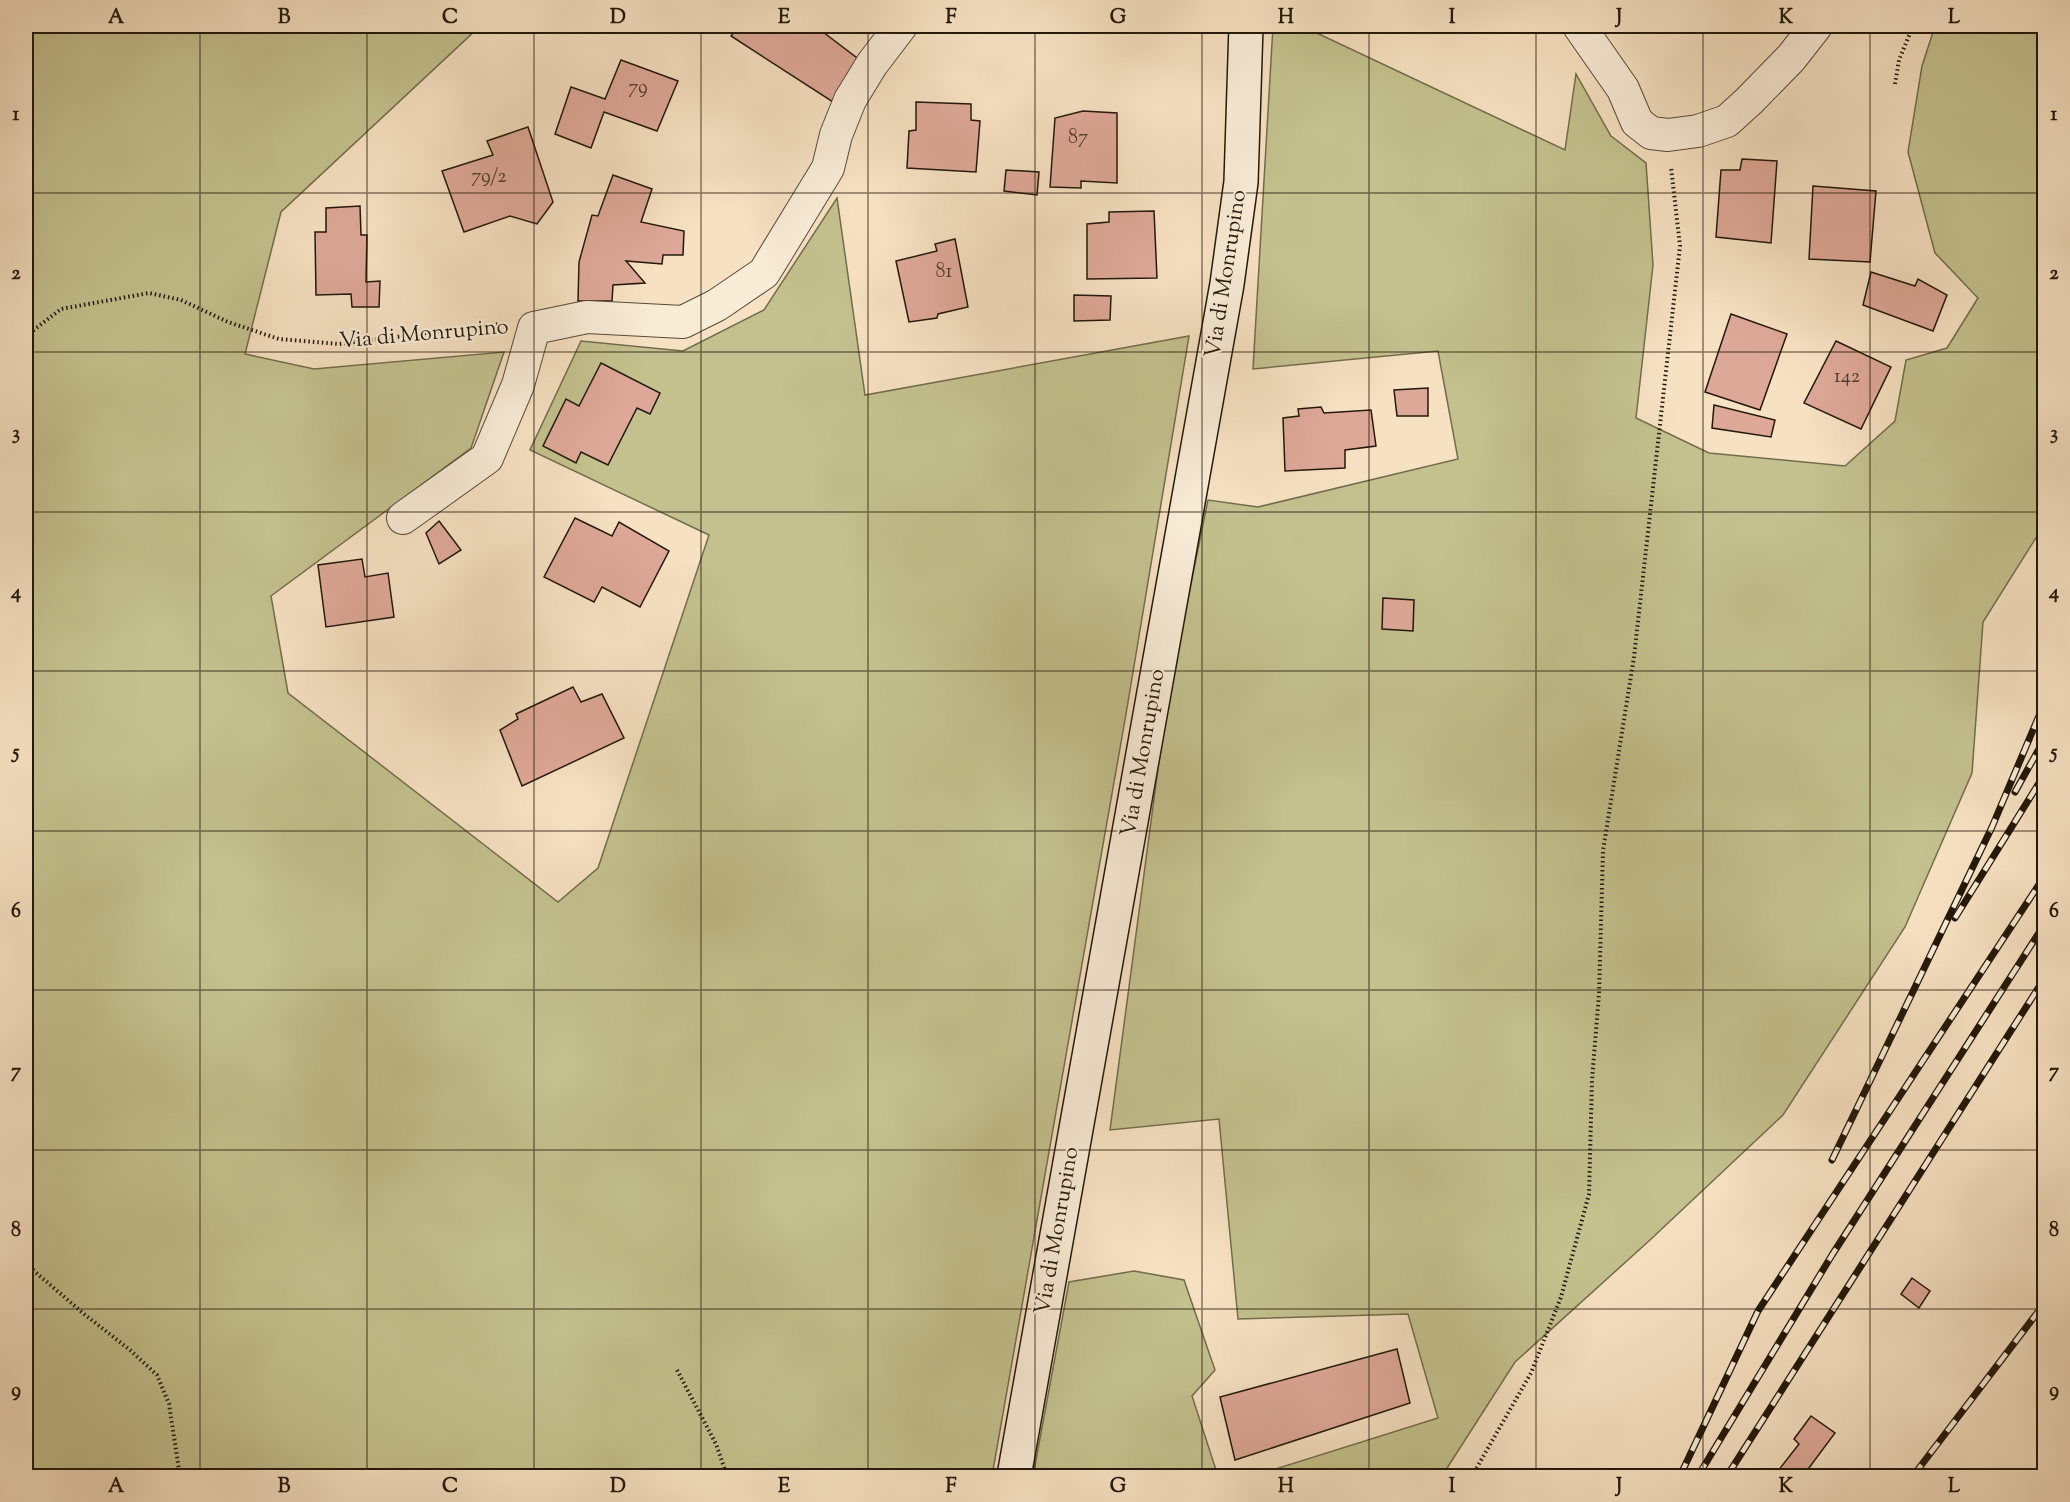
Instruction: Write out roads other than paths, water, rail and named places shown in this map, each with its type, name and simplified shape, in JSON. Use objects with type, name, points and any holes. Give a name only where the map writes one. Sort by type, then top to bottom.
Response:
[{"type":"main road","name":"Via di Monrupino","points":[[1014,1476],[1227,284],[1241,183],[1246,26]]},
{"type":"street","name":"Via di Monrupino","points":[[403,518],[488,458],[518,385],[534,328],[587,317],[683,322],[717,305],[764,273],[828,168],[836,135],[849,100],[872,64],[901,26]]},
{"type":"street","points":[[1579,26],[1623,89],[1637,122],[1652,133],[1668,135],[1698,131],[1727,120],[1791,58],[1816,26]]},
{"type":"railway","points":[[1832,1160],[1992,827],[2044,704]]},
{"type":"railway","points":[[2015,792],[2044,740]]},
{"type":"railway","points":[[1955,918],[2044,775]]},
{"type":"railway","points":[[1680,1476],[1758,1311],[2044,877]]},
{"type":"railway","points":[[1698,1476],[1832,1255],[2044,925]]},
{"type":"railway","points":[[1727,1476],[2044,979]]},
{"type":"railway","points":[[1913,1476],[2044,1304]]}]
